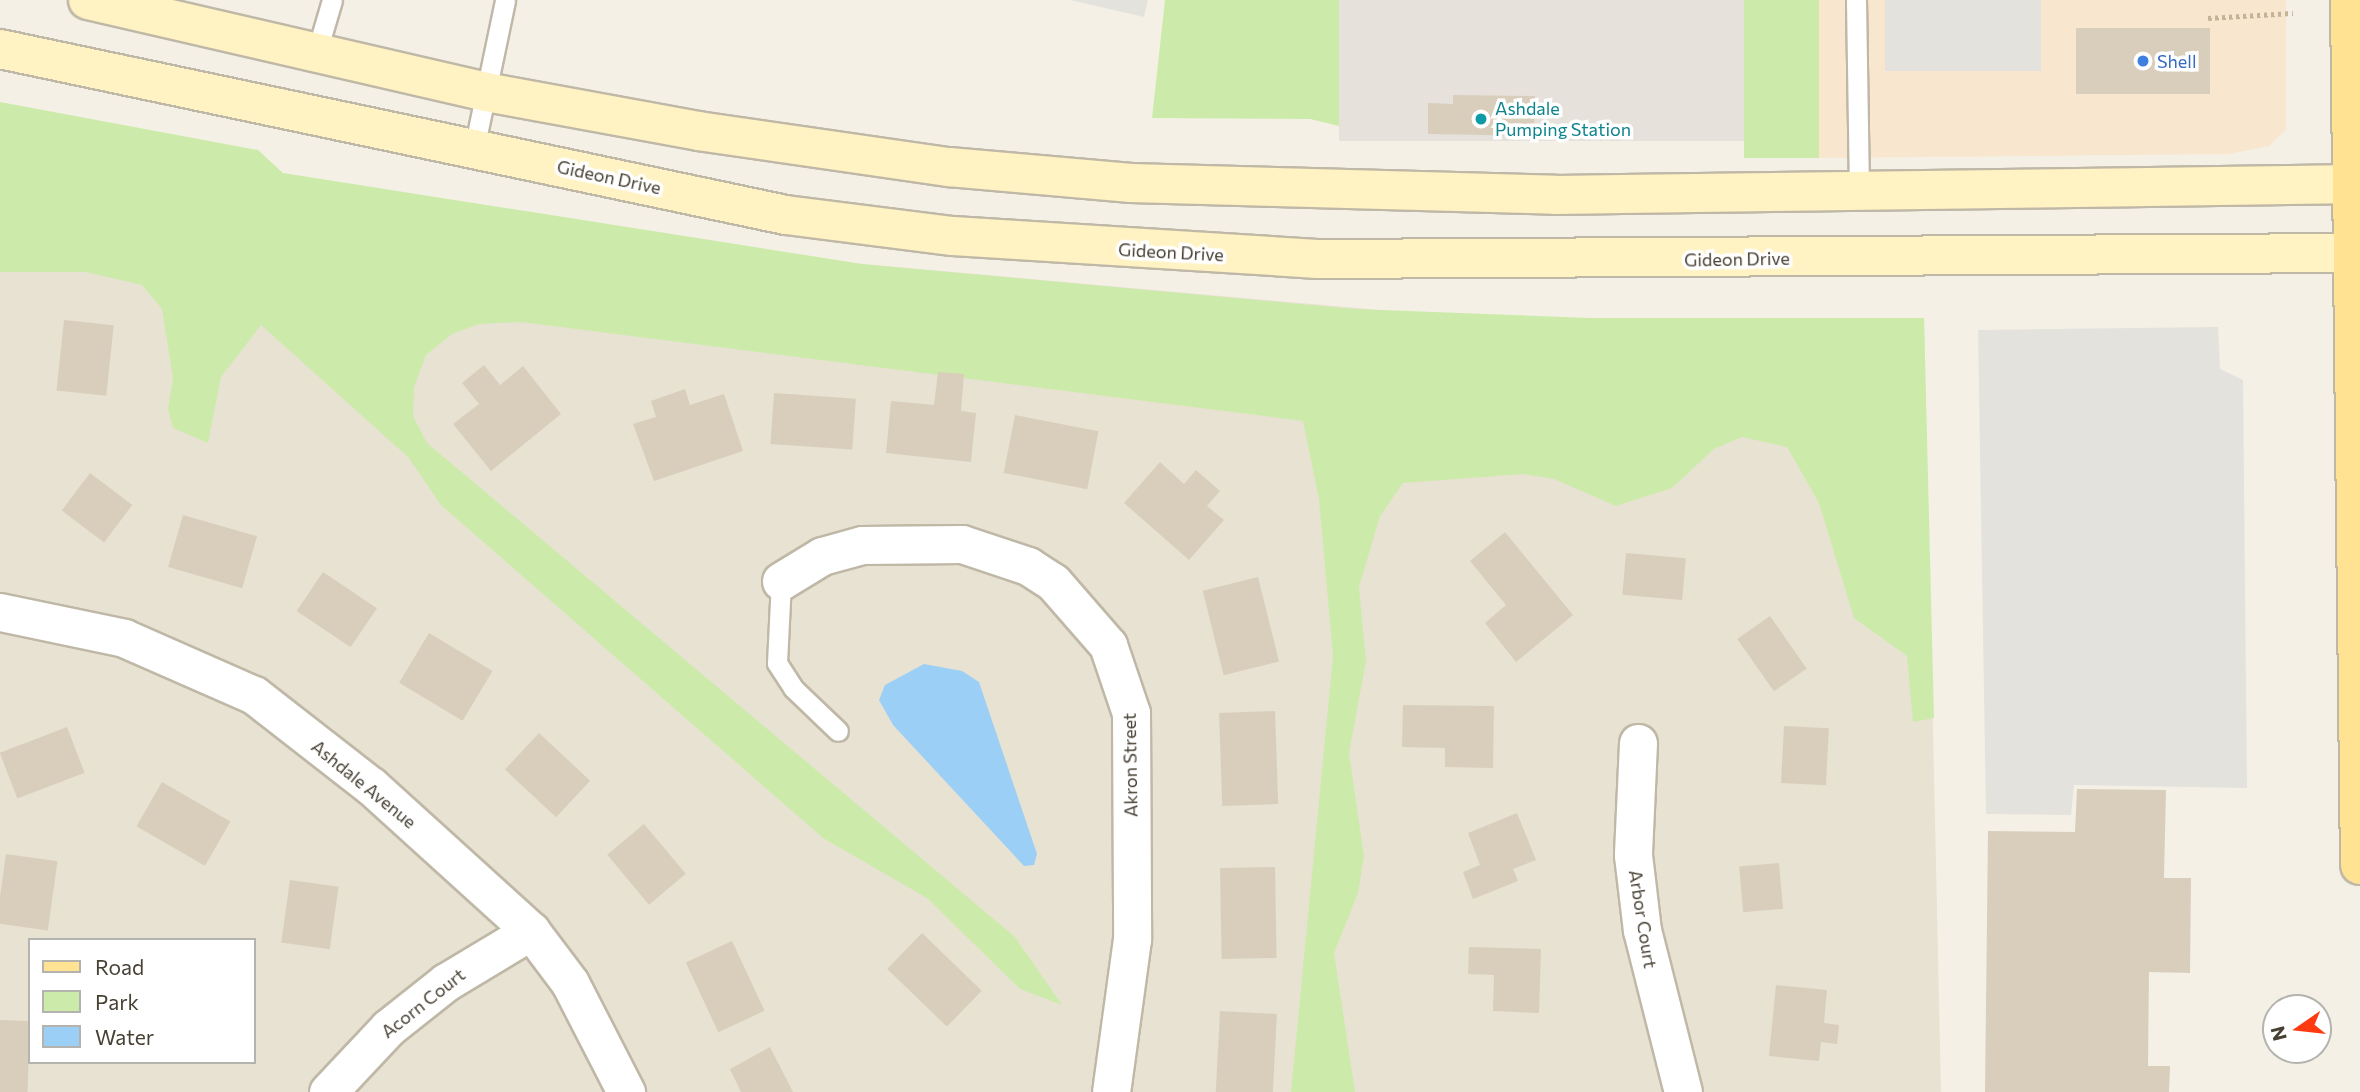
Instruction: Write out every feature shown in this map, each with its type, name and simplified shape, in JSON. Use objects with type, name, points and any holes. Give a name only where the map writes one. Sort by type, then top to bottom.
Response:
[{"type":"main road","points":[[88,0],[486,92],[738,137],[1131,183],[1433,194],[2356,184]]},
{"type":"main road","points":[[2350,0],[2356,184],[2360,865]]},
{"type":"main road","name":"Gideon Drive","points":[[0,49],[786,215],[1135,251],[1624,261],[2356,253]]},
{"type":"street","name":"Akron Street","points":[[781,581],[822,556],[862,545],[962,544],[997,553],[1053,582],[1108,645],[1131,713],[1132,913],[1127,1007],[1111,1092]]},
{"type":"street","name":"Ashdale Avenue","points":[[0,612],[124,638],[254,695],[371,786],[531,931],[570,983],[626,1092]]},
{"type":"street","name":"Arbor Court","points":[[1638,743],[1633,855],[1642,930],[1684,1092]]},
{"type":"street","name":"Acorn Court","points":[[328,1092],[388,1028],[446,982],[531,931]]},
{"type":"lane","points":[[317,51],[332,0]]},
{"type":"lane","points":[[474,149],[505,0]]},
{"type":"lane","points":[[1856,0],[1859,190]]},
{"type":"lane","points":[[781,581],[777,663],[838,731]]},
{"type":"path","points":[[2208,18],[2293,13]]},
{"type":"shaded area","points":[[1070,0],[1148,0],[1144,17]]},
{"type":"shaded area","points":[[1339,0],[1744,0],[1744,141],[1339,141]]},
{"type":"shaded area","points":[[1819,0],[2286,0],[2286,130],[2269,146],[2229,154],[1817,158]]},
{"type":"shaded area","points":[[1885,0],[2041,0],[2041,71],[1885,71]]},
{"type":"shaded area","points":[[0,141],[862,264],[1481,319],[1924,318],[1941,1092],[0,1092]]},
{"type":"shaded area","points":[[2218,327],[2220,369],[2243,380],[2247,788],[2074,785],[2071,815],[1986,814],[1978,330]]},
{"type":"green space","points":[[1165,0],[1339,0],[1339,126],[1310,119],[1152,118]]},
{"type":"green space","points":[[1744,0],[1819,0],[1819,158],[1744,158]]},
{"type":"green space","points":[[0,102],[258,150],[283,173],[862,264],[1355,309],[1589,318],[1924,318],[1934,718],[1913,722],[1907,656],[1854,618],[1819,503],[1787,447],[1742,437],[1714,449],[1672,488],[1616,506],[1554,479],[1523,474],[1403,483],[1380,516],[1359,587],[1366,661],[1349,753],[1364,856],[1358,893],[1334,953],[1355,1092],[1291,1092],[1333,656],[1319,499],[1303,421],[521,322],[479,324],[452,334],[426,355],[414,387],[413,416],[427,443],[1015,937],[1062,1005],[1020,989],[927,898],[823,838],[441,505],[408,457],[261,325],[221,377],[208,443],[173,428],[168,409],[173,378],[162,309],[142,285],[86,272],[0,272]]},
{"type":"water","points":[[924,664],[962,671],[979,682],[1037,854],[1034,865],[1024,866],[893,725],[879,700],[885,685]]},
{"type":"building","name":"Shell","points":[[2076,28],[2210,28],[2210,94],[2076,94]]},
{"type":"building","name":"Ashdale Pumping Station","points":[[1453,95],[1535,96],[1534,136],[1428,134],[1428,103],[1453,104]]},
{"type":"building","points":[[64,320],[114,325],[106,396],[57,391]]},
{"type":"building","points":[[484,365],[500,385],[523,366],[561,414],[491,471],[453,424],[479,404],[462,383]]},
{"type":"building","points":[[938,372],[964,374],[961,411],[976,413],[971,462],[886,453],[891,401],[934,405]]},
{"type":"building","points":[[685,389],[690,405],[724,394],[743,451],[654,481],[633,424],[656,417],[651,401]]},
{"type":"building","points":[[774,393],[856,399],[852,450],[770,444]]},
{"type":"building","points":[[1015,415],[1098,431],[1087,489],[1004,473]]},
{"type":"building","points":[[1160,462],[1184,484],[1196,470],[1220,491],[1207,506],[1224,520],[1189,560],[1124,503]]},
{"type":"building","points":[[90,473],[132,505],[104,542],[62,511]]},
{"type":"building","points":[[183,515],[257,536],[242,588],[168,567]]},
{"type":"building","points":[[1505,532],[1573,615],[1516,662],[1485,623],[1506,605],[1470,561]]},
{"type":"building","points":[[1626,553],[1686,558],[1682,600],[1622,595]]},
{"type":"building","points":[[323,572],[377,608],[351,647],[297,611]]},
{"type":"building","points":[[1258,577],[1279,661],[1224,675],[1203,591]]},
{"type":"building","points":[[1770,616],[1807,668],[1774,691],[1737,639]]},
{"type":"building","points":[[429,633],[492,671],[463,721],[399,683]]},
{"type":"building","points":[[1403,705],[1494,706],[1493,768],[1445,767],[1445,748],[1402,747]]},
{"type":"building","points":[[1275,711],[1278,804],[1222,806],[1219,713]]},
{"type":"building","points":[[1784,726],[1829,728],[1826,785],[1781,783]]},
{"type":"building","points":[[67,727],[85,773],[17,799],[0,753]]},
{"type":"building","points":[[539,733],[590,781],[556,817],[505,770]]},
{"type":"building","points":[[162,782],[230,822],[205,866],[136,826]]},
{"type":"building","points":[[2077,789],[2166,790],[2164,878],[2191,878],[2190,973],[2149,972],[2148,1066],[2170,1066],[2169,1092],[1985,1092],[1988,831],[2075,832]]},
{"type":"building","points":[[1517,813],[1536,860],[1513,869],[1518,881],[1473,899],[1463,872],[1480,865],[1468,833]]},
{"type":"building","points":[[644,824],[686,874],[649,905],[607,855]]},
{"type":"building","points":[[6,854],[57,861],[48,931],[0,924],[0,897]]},
{"type":"building","points":[[1779,863],[1783,909],[1743,912],[1739,866]]},
{"type":"building","points":[[1275,867],[1277,958],[1222,959],[1220,868]]},
{"type":"building","points":[[290,880],[339,887],[330,949],[281,942]]},
{"type":"building","points":[[922,933],[982,991],[947,1027],[887,969]]},
{"type":"building","points":[[732,941],[765,1011],[718,1032],[686,963]]},
{"type":"building","points":[[1469,947],[1541,949],[1539,1013],[1493,1011],[1494,975],[1468,974]]},
{"type":"building","points":[[1776,985],[1827,990],[1824,1023],[1839,1025],[1837,1044],[1821,1042],[1819,1061],[1769,1056]]},
{"type":"building","points":[[1220,1011],[1277,1014],[1273,1092],[1216,1092]]},
{"type":"building","points":[[0,1020],[28,1021],[28,1092],[0,1092]]},
{"type":"building","points":[[770,1047],[793,1092],[741,1092],[730,1069]]},
{"type":"place","name":"Shell","points":[[2143,61]]},
{"type":"place","name":"Ashdale Pumping Station","points":[[1481,119]]}]
